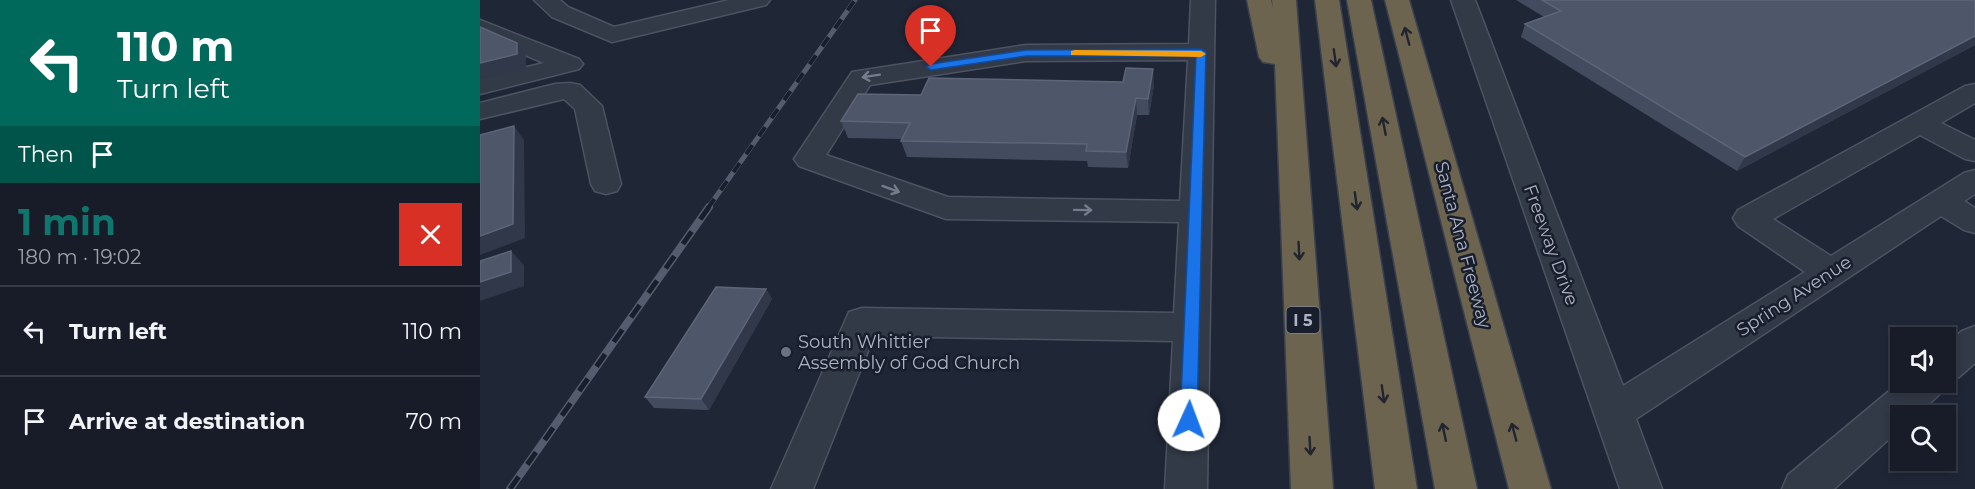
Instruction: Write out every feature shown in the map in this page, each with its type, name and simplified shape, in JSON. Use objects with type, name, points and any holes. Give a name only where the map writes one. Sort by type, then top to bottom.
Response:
[{"type":"highway","points":[[1259,0],[1294,151]]},
{"type":"highway","name":"I 5","points":[[1284,0],[1312,489]]},
{"type":"highway","points":[[1327,0],[1396,489]]},
{"type":"highway","points":[[1359,0],[1456,489]]},
{"type":"highway","name":"Santa Ana Freeway","points":[[1397,0],[1530,489]]},
{"type":"highway","points":[[1421,0],[1460,234]]},
{"type":"street","points":[[546,0],[560,12],[612,35],[758,0]]},
{"type":"street","points":[[1186,489],[1203,0]]},
{"type":"street","name":"Freeway Drive","points":[[1463,0],[1641,489]]},
{"type":"street","points":[[480,27],[570,64],[480,86]]},
{"type":"street","points":[[1196,212],[946,208],[809,159],[861,78],[1026,53],[1201,52]]},
{"type":"street","points":[[480,111],[555,92],[570,91],[588,106],[606,184]]},
{"type":"street","points":[[1831,273],[1749,218],[1975,92]]},
{"type":"street","points":[[1919,123],[1975,152]]},
{"type":"street","name":"Spring Avenue","points":[[1613,413],[1975,180]]},
{"type":"street","points":[[1941,202],[1975,222]]},
{"type":"street","points":[[792,489],[862,322],[1192,327]]},
{"type":"street","points":[[1956,357],[1975,341]]},
{"type":"street","points":[[1825,483],[1916,393]]},
{"type":"building","points":[[1542,0],[1975,0],[1975,36],[1745,157],[1525,24],[1561,11]]},
{"type":"building","points":[[480,27],[517,43],[517,54],[480,63]]},
{"type":"building","points":[[1126,68],[1153,69],[1148,99],[1136,98],[1126,152],[1086,151],[1087,144],[901,141],[910,123],[841,121],[858,94],[921,95],[929,78],[1123,82]]},
{"type":"building","points":[[514,126],[513,224],[480,236],[480,135]]},
{"type":"building","points":[[511,251],[511,272],[480,282],[480,261]]},
{"type":"building","points":[[716,287],[766,289],[701,399],[645,397]]},
{"type":"railway","points":[[708,208],[855,0]]},
{"type":"railway","points":[[510,489],[709,207]]},
{"type":"slow traffic","points":[[1075,53],[1201,52],[1201,54]]},
{"type":"place","name":"South Whittier Assembly of God Church","points":[[786,352]]},
{"type":"route","points":[[931,67],[1026,53],[1201,52],[1189,420]]}]
